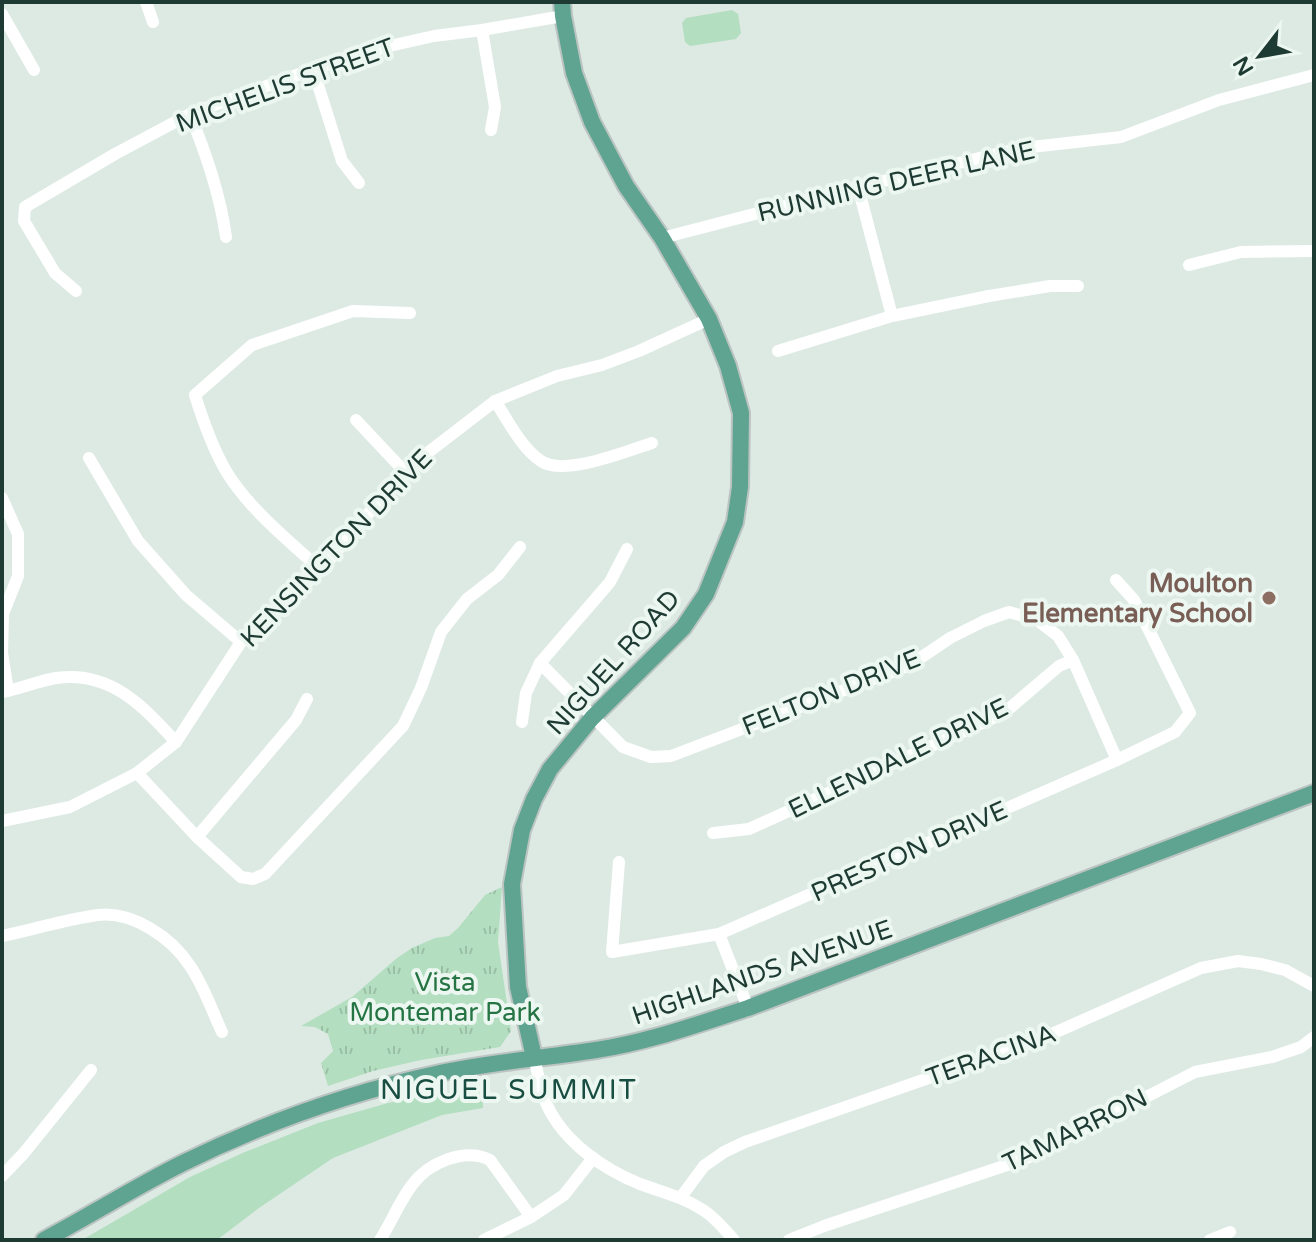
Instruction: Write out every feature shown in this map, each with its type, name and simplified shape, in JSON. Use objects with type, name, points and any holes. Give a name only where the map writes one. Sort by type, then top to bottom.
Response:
[{"type":"main road","name":"NIGUEL ROAD","points":[[534,1057],[518,987],[512,884],[522,830],[550,769],[592,718],[683,628],[706,594],[735,522],[740,487],[741,413],[728,366],[709,319],[662,238],[626,186],[592,122],[574,73],[562,9]]},
{"type":"main road","name":"HIGHLANDS AVENUE","points":[[44,1240],[181,1164],[271,1123],[440,1073],[598,1050],[669,1034],[748,1008],[1314,793]]},
{"type":"street","points":[[146,2],[153,22]]},
{"type":"street","name":"MICHELIS STREET","points":[[76,291],[55,273],[39,247],[24,221],[25,207],[115,154],[190,114],[313,69],[385,47],[482,30],[562,9]]},
{"type":"street","points":[[2,14],[34,70]]},
{"type":"street","points":[[482,30],[495,107],[491,130]]},
{"type":"street","points":[[313,69],[342,161],[359,183]]},
{"type":"street","name":"RUNNING DEER LANE","points":[[662,238],[1022,148],[1121,137],[1219,100],[1314,75]]},
{"type":"street","points":[[190,114],[207,155],[222,207],[226,237]]},
{"type":"street","points":[[858,187],[892,316]]},
{"type":"street","points":[[1189,265],[1241,252],[1314,251]]},
{"type":"street","points":[[778,351],[892,316],[1050,286],[1078,286]]},
{"type":"street","points":[[321,570],[238,489],[207,432],[195,395],[252,345],[353,311],[410,313]]},
{"type":"street","name":"KENSINGTON DRIVE","points":[[2,821],[70,807],[137,773],[176,742],[241,642],[321,570],[404,471],[495,401],[557,376],[602,365],[639,351],[709,319]]},
{"type":"street","points":[[495,401],[527,448],[543,464],[584,465],[652,443]]},
{"type":"street","points":[[356,420],[404,471]]},
{"type":"street","points":[[89,458],[138,541],[186,595],[241,642]]},
{"type":"street","points":[[2,498],[18,534],[18,576],[3,614],[5,691],[59,678],[85,677],[112,686],[135,700],[176,742]]},
{"type":"street","points":[[137,773],[197,837],[241,877],[253,879],[265,874],[403,726],[421,688],[441,632],[467,599],[498,575],[520,547]]},
{"type":"street","points":[[522,722],[526,693],[540,663],[610,582],[627,549]]},
{"type":"street","name":"PRESTON DRIVE","points":[[619,862],[612,952],[719,934],[1175,732],[1190,713],[1134,600],[1116,580]]},
{"type":"street","name":"FELTON DRIVE","points":[[540,663],[623,747],[651,757],[671,756],[910,665],[950,638],[1009,612],[1037,620],[1058,636],[1073,660],[1117,760]]},
{"type":"street","name":"ELLENDALE DRIVE","points":[[713,833],[749,829],[1004,713],[1059,666],[1073,660]]},
{"type":"street","points":[[197,837],[296,720],[307,699]]},
{"type":"street","points":[[2,936],[101,915],[128,918],[176,947],[192,968],[222,1032]]},
{"type":"street","points":[[719,934],[748,1008]]},
{"type":"street","name":"TERACINA","points":[[681,1197],[704,1166],[745,1142],[1038,1040],[1201,968],[1238,961],[1261,964],[1285,970],[1314,986]]},
{"type":"street","name":"TAMARRON","points":[[789,1240],[1025,1159],[1195,1072],[1272,1057],[1301,1047],[1314,1037]]},
{"type":"street","name":"NIGUEL ROAD","points":[[534,1057],[546,1103],[556,1121],[593,1158],[638,1183],[681,1197],[720,1223],[734,1240]]},
{"type":"street","points":[[2,1176],[91,1070]]},
{"type":"street","points":[[380,1240],[412,1185],[427,1171],[448,1159],[471,1154],[490,1160],[531,1217]]},
{"type":"street","points":[[484,1240],[531,1217],[564,1195],[593,1158]]},
{"type":"street","points":[[1210,1240],[1230,1232]]},
{"type":"green space","points":[[732,10],[738,14],[741,33],[736,39],[690,46],[685,42],[682,23],[686,18]]},
{"type":"green space","name":"Vista Montemar Park","points":[[502,887],[498,942],[511,1031],[500,1047],[421,1060],[328,1086],[321,1063],[333,1051],[328,1034],[315,1027],[301,1026],[352,997],[412,948],[435,938],[449,936],[485,895]]},
{"type":"green space","points":[[483,1086],[483,1108],[442,1115],[333,1158],[217,1240],[82,1240],[190,1177],[318,1123],[388,1103]]},
{"type":"place","name":"Moulton Elementary School","points":[[1269,598]]},
{"type":"district","name":"NIGUEL SUMMIT","points":[[509,1089]]}]
